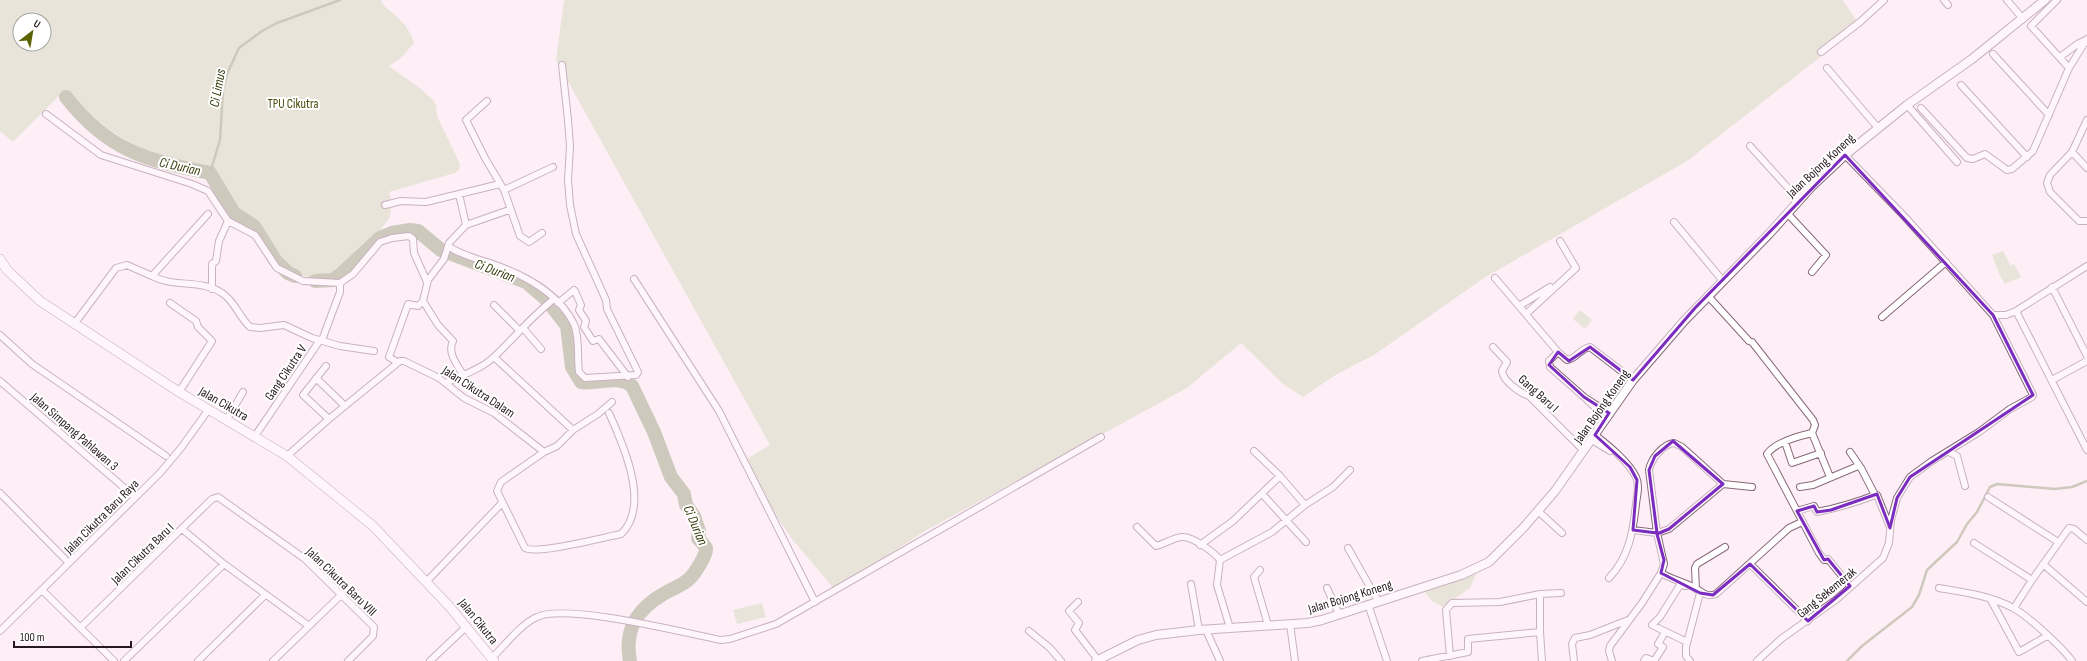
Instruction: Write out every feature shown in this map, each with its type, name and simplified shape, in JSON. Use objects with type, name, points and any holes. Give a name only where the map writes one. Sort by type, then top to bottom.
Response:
[{"type":"main road","name":"Jalan Cikutra","points":[[0,259],[28,291],[179,392],[227,419],[287,456],[373,526],[427,581],[467,626],[493,659]]},
{"type":"street","points":[[1821,52],[1860,22],[1884,0]]},
{"type":"street","points":[[2007,0],[2023,19]]},
{"type":"street","name":"Jalan Bojong Koneng","points":[[1097,660],[1148,637],[1203,630],[1308,622],[1339,614],[1461,575],[1484,566],[1538,511],[1584,451],[1633,380],[1684,321],[1799,200],[1845,155],[1878,128],[1907,105],[1972,60],[2045,0]]},
{"type":"street","points":[[2057,0],[2031,26],[2070,68]]},
{"type":"street","points":[[2060,57],[2086,39]]},
{"type":"street","points":[[1921,108],[1967,158],[1973,159],[1984,154],[2007,170],[2012,169],[2027,157],[2037,143],[2070,68],[2086,39]]},
{"type":"street","points":[[1992,54],[2049,115]]},
{"type":"street","points":[[447,249],[460,252],[520,274],[533,281],[555,300],[574,325],[580,372],[585,378],[628,377],[636,375],[638,372],[607,309],[606,300],[576,234],[570,205],[568,180],[570,146],[562,66]]},
{"type":"street","points":[[1827,68],[1878,128]]},
{"type":"street","points":[[1961,85],[2027,157]]},
{"type":"street","points":[[487,101],[466,120],[484,158],[504,190],[509,210],[520,236],[525,242],[529,242],[542,233]]},
{"type":"street","points":[[1907,105],[1957,162]]},
{"type":"street","points":[[46,114],[101,155],[192,184],[208,191],[228,221],[255,235],[273,264],[281,272],[303,281],[340,283],[353,274],[380,242],[392,238],[408,236],[413,239],[414,253],[427,282]]},
{"type":"street","points":[[2087,120],[2072,152],[2050,175],[2047,183],[2050,192],[2079,221],[2087,221]]},
{"type":"street","points":[[1750,146],[1799,200]]},
{"type":"street","points":[[2072,152],[2087,168]]},
{"type":"street","points":[[1845,155],[1946,262],[1993,315],[2006,315],[2016,311],[2087,266]]},
{"type":"street","points":[[504,190],[553,168]]},
{"type":"street","points":[[385,205],[401,201],[426,202],[500,184]]},
{"type":"street","points":[[459,194],[466,224]]},
{"type":"street","points":[[287,456],[397,362],[389,358],[408,304],[418,306],[423,301],[427,282],[444,259],[447,249],[466,224],[509,210]]},
{"type":"street","points":[[1788,213],[1826,255],[1812,272]]},
{"type":"street","points":[[152,276],[208,214]]},
{"type":"street","points":[[212,289],[212,264],[216,262],[219,241],[228,221]]},
{"type":"street","points":[[1674,222],[1723,281]]},
{"type":"street","points":[[1526,314],[1560,281],[1576,268],[1560,241]]},
{"type":"street","points":[[1882,317],[1946,262]]},
{"type":"street","points":[[75,323],[116,268],[127,265],[168,283],[194,284],[224,294],[250,327],[260,328],[284,325],[340,346],[374,351]]},
{"type":"street","points":[[1495,278],[1558,352],[1567,360],[1571,360],[1586,347],[1590,347],[1633,380]]},
{"type":"street","points":[[634,279],[719,411],[815,602]]},
{"type":"street","points":[[1519,306],[1560,281]]},
{"type":"street","name":"Gang Cikutra V","points":[[255,436],[295,374],[321,340],[340,292],[340,283]]},
{"type":"street","points":[[2052,287],[2087,356]]},
{"type":"street","points":[[446,383],[479,368],[494,357],[544,307],[574,290],[581,305],[579,310],[586,321],[584,327],[593,341],[599,339],[628,377]]},
{"type":"street","points":[[1708,296],[1749,341],[1752,342],[1814,420],[1815,425],[1812,433],[1830,477]]},
{"type":"street","points":[[423,301],[438,325],[453,341],[450,346],[452,356],[463,375]]},
{"type":"street","points":[[170,303],[196,321],[198,327],[212,341],[179,392]]},
{"type":"street","points":[[494,305],[541,349]]},
{"type":"street","points":[[2016,311],[2087,450]]},
{"type":"street","name":"Gang Sekemerak","points":[[1757,661],[1781,639],[1837,599],[1883,558],[1889,543],[1890,528],[1897,498],[1905,483],[1914,474],[1949,452],[2010,409],[2032,398],[2033,395],[1993,315]]},
{"type":"street","points":[[0,335],[32,364],[166,456]]},
{"type":"street","name":"Gang Baru I","points":[[1493,347],[1507,362],[1502,371],[1504,376],[1522,393],[1529,396],[1584,451]]},
{"type":"street","points":[[1558,352],[1549,361],[1549,365],[1593,407],[1608,415]]},
{"type":"street","points":[[494,357],[572,430]]},
{"type":"street","name":"Jalan Cikutra Dalam","points":[[397,362],[404,361],[446,383],[464,398],[508,422],[544,452]]},
{"type":"street","points":[[2052,380],[2087,362]]},
{"type":"street","points":[[326,366],[303,395],[329,419]]},
{"type":"street","points":[[316,378],[345,406]]},
{"type":"street","name":"Jalan Simpang Pahlawan 3","points":[[0,381],[135,497]]},
{"type":"street","points":[[227,419],[243,392]]},
{"type":"street","points":[[609,413],[622,443],[634,488],[633,512],[630,522],[621,534],[544,549],[529,550],[525,548],[497,491],[501,482],[544,452],[556,446],[572,430],[598,414],[612,402]]},
{"type":"street","name":"Jalan Cikutra Baru Raya","points":[[0,632],[171,461],[209,409]]},
{"type":"street","points":[[1812,433],[1785,442],[1767,454],[1796,511],[1824,560],[1828,559],[1850,586]]},
{"type":"street","points":[[493,659],[538,616],[565,612],[617,619],[721,640],[730,639],[783,621],[1101,436]]},
{"type":"street","points":[[1594,437],[1604,441],[1618,456]]},
{"type":"street","points":[[1594,437],[1630,467],[1637,480],[1638,486],[1633,530],[1624,557],[1609,578]]},
{"type":"street","points":[[1785,442],[1792,463],[1821,452]]},
{"type":"street","points":[[1612,661],[1609,651],[1610,646],[1642,603],[1661,573],[1664,560],[1657,533],[1649,470],[1655,456],[1670,444],[1674,443],[1682,447],[1723,484],[1752,487]]},
{"type":"street","points":[[1254,451],[1280,476],[1305,505]]},
{"type":"street","points":[[1850,452],[1885,510],[1890,528]]},
{"type":"street","points":[[1949,452],[1957,456],[1965,486]]},
{"type":"street","points":[[1800,487],[1813,485],[1858,466]]},
{"type":"street","points":[[1220,560],[1272,532],[1305,505],[1333,487],[1350,470]]},
{"type":"street","points":[[1200,545],[1232,522],[1280,476]]},
{"type":"street","points":[[1633,530],[1657,533],[1670,528],[1723,484]]},
{"type":"street","points":[[0,493],[69,563]]},
{"type":"street","points":[[1796,511],[1814,506],[1817,512],[1838,508],[1875,495]]},
{"type":"street","name":"Jalan Cikutra Baru I","points":[[81,627],[212,499],[218,497]]},
{"type":"street","name":"Jalan Cikutra Baru VIII","points":[[218,497],[305,559],[374,626],[373,636],[348,661]]},
{"type":"street","points":[[1265,497],[1306,542]]},
{"type":"street","points":[[1988,497],[2058,542]]},
{"type":"street","points":[[427,581],[502,503]]},
{"type":"street","points":[[1538,511],[1562,533]]},
{"type":"street","points":[[1687,642],[1652,625],[1660,617],[1680,585],[1713,595],[1720,592],[1789,528],[1802,522]]},
{"type":"street","points":[[1137,527],[1156,546],[1183,537],[1214,553],[1220,560],[1217,585],[1230,628]]},
{"type":"street","points":[[2014,608],[2058,542],[2071,527],[2087,540]]},
{"type":"street","points":[[182,529],[224,564],[309,626]]},
{"type":"street","points":[[1974,544],[2032,580]]},
{"type":"street","points":[[1690,661],[1686,656],[1687,642],[1697,590],[1695,568],[1697,564],[1725,547]]},
{"type":"street","points":[[1348,548],[1378,601]]},
{"type":"street","points":[[124,661],[224,564]]},
{"type":"street","points":[[1750,564],[1808,621]]},
{"type":"street","points":[[2043,564],[2087,602]]},
{"type":"street","points":[[1260,570],[1254,577],[1268,625]]},
{"type":"street","points":[[1661,573],[1697,590]]},
{"type":"street","points":[[1191,584],[1203,630],[1220,661]]},
{"type":"street","points":[[1327,588],[1339,614]]},
{"type":"street","points":[[1939,588],[1991,600],[2014,608],[2047,636],[2072,661]]},
{"type":"street","points":[[42,590],[114,661]]},
{"type":"street","points":[[1450,656],[1446,610],[1448,606],[1458,602],[1500,602],[1540,594],[1561,593]]},
{"type":"street","points":[[273,661],[342,594]]},
{"type":"street","points":[[1540,594],[1542,661]]},
{"type":"street","points":[[198,661],[265,595]]},
{"type":"street","points":[[1991,600],[2019,652],[2047,636]]},
{"type":"street","points":[[1078,602],[1069,612],[1079,623],[1075,630],[1097,660]]},
{"type":"street","points":[[1368,604],[1387,661]]},
{"type":"street","points":[[1574,661],[1572,644],[1575,638],[1590,635],[1628,620]]},
{"type":"street","points":[[1290,624],[1295,661]]},
{"type":"street","points":[[430,661],[467,626]]},
{"type":"street","points":[[1029,631],[1050,648],[1061,661]]},
{"type":"street","points":[[1422,661],[1468,652],[1468,639],[1540,632]]},
{"type":"street","points":[[1644,661],[1646,658],[1654,661],[1662,651],[1663,647],[1658,644],[1665,632]]},
{"type":"highlighted area","points":[[1845,155],[1993,315],[2033,395],[1910,477],[1897,498],[1890,528],[1877,494],[1831,510],[1817,512],[1814,506],[1797,511],[1824,560],[1828,559],[1850,586],[1808,621],[1750,564],[1713,595],[1700,593],[1661,573],[1664,560],[1657,534],[1669,529],[1723,484],[1673,441],[1655,456],[1649,470],[1657,533],[1633,530],[1637,480],[1630,467],[1595,435],[1609,413],[1584,397],[1549,365],[1558,352],[1569,361],[1590,347],[1633,380],[1695,308]]},
{"type":"green space","name":"TPU Cikutra","points":[[0,0],[381,0],[406,27],[414,43],[401,58],[389,66],[421,89],[433,100],[436,105],[437,116],[460,164],[459,170],[455,173],[389,192],[391,210],[387,222],[345,267],[331,277],[316,279],[301,275],[286,265],[276,252],[259,222],[255,218],[243,214],[237,207],[215,170],[170,159],[133,144],[99,122],[66,89],[13,142],[0,131]]},
{"type":"green space","points":[[564,0],[1843,0],[1860,26],[1687,161],[1484,278],[1374,355],[1337,374],[1303,397],[1283,384],[1241,343],[1187,388],[925,531],[835,590],[792,539],[740,463],[770,445],[556,60]]},
{"type":"green space","points":[[2003,251],[2011,266],[2014,264],[2021,277],[2005,284],[1999,274],[1992,255]]},
{"type":"green space","points":[[1580,310],[1592,320],[1585,329],[1573,319]]},
{"type":"green space","points":[[1477,572],[1470,588],[1443,607],[1432,601],[1422,589]]},
{"type":"green space","points":[[762,603],[766,617],[737,624],[733,610]]},
{"type":"waterway","name":"Ci Limus","points":[[210,173],[220,140],[223,90],[227,74],[239,48],[262,31],[277,23],[340,0]]},
{"type":"waterway","name":"Ci Durian","points":[[66,97],[81,115],[97,130],[130,150],[167,164],[210,173],[234,213],[254,226],[275,260],[288,273],[295,276]]},
{"type":"waterway","name":"Ci Durian","points":[[315,281],[333,280],[380,238],[392,233],[410,230],[418,231],[441,250],[526,282],[547,300],[567,326],[572,367],[581,382],[587,383],[614,380],[632,386],[654,432],[671,477],[684,494],[686,505],[694,516],[699,531],[698,538],[706,548],[706,551],[700,564],[687,581],[655,599],[640,613],[631,630],[629,639],[630,661]]},
{"type":"waterway","points":[[1847,661],[1862,646],[1912,607],[1919,595],[1927,570],[1957,542],[1967,524],[1977,512],[1990,487],[1997,484],[2055,489],[2072,487],[2087,481]]}]
